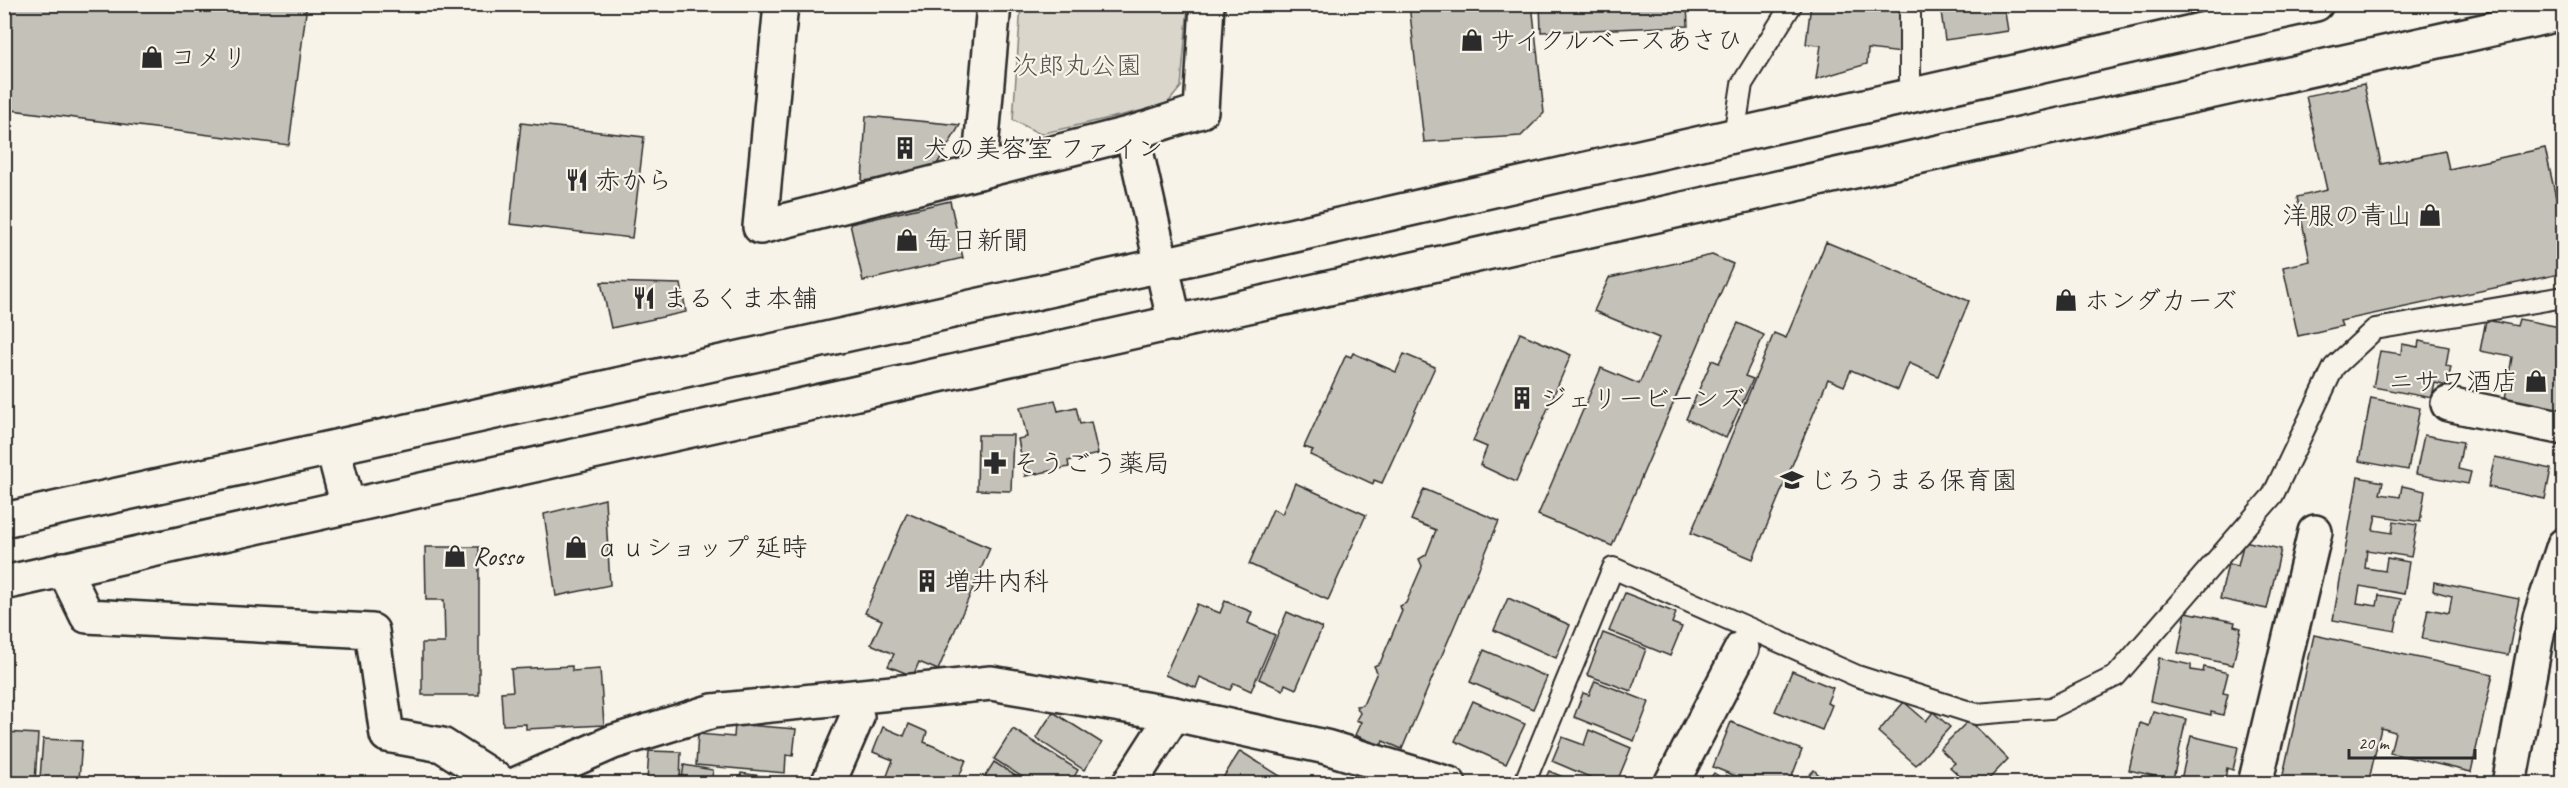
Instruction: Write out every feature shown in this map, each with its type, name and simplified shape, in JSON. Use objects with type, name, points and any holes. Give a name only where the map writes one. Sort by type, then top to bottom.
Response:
[{"type":"street","points":[[781,4],[760,227],[1132,133],[1201,111],[1207,4]]},
{"type":"street","points":[[979,172],[994,4]]},
{"type":"street","points":[[4,520],[1161,265],[2316,4]]},
{"type":"street","points":[[4,583],[2564,13]]},
{"type":"street","points":[[1132,133],[1175,324]]},
{"type":"street","points":[[2448,404],[2564,428]]},
{"type":"street","points":[[333,448],[348,506]]},
{"type":"street","points":[[2255,783],[2315,532]]},
{"type":"street","points":[[2510,783],[2540,618],[2564,545]]},
{"type":"street","points":[[64,569],[87,616],[372,630],[387,735],[442,745],[503,783]]},
{"type":"street","points":[[1671,783],[1742,648]]},
{"type":"street","points":[[517,783],[613,742],[713,711],[991,683],[1174,714],[1326,747],[1449,783]]},
{"type":"street","points":[[1129,783],[1174,714]]},
{"type":"street","points":[[828,783],[857,717]]},
{"type":"lane","points":[[1734,136],[1742,84],[1792,4]]},
{"type":"lane","points":[[1910,4],[1910,96]]},
{"type":"lane","points":[[1524,783],[1613,568],[1857,676],[1976,714],[2051,708],[2116,676],[2273,495],[2334,367],[2375,329],[2564,297]]},
{"type":"green space","name":"次郎丸公園","points":[[1021,5],[1188,5],[1181,87],[1166,105],[1040,134],[1013,120]]},
{"type":"building","name":"コメリ","points":[[4,4],[307,4],[289,145],[4,109]]},
{"type":"building","points":[[1409,4],[1532,4],[1544,113],[1521,136],[1424,142]]},
{"type":"building","points":[[1540,4],[1687,4],[1688,26],[1541,32]]},
{"type":"building","points":[[1811,4],[1912,4],[1911,54],[1868,49],[1867,64],[1816,79],[1821,45],[1806,44]]},
{"type":"building","points":[[1940,4],[2015,4],[2004,6],[2008,31],[1945,40]]},
{"type":"building","name":"洋服の青山","points":[[2364,84],[2381,164],[2445,151],[2449,169],[2545,148],[2564,234],[2564,273],[2340,321],[2342,326],[2298,336],[2283,267],[2310,261],[2297,197],[2327,190],[2306,96]]},
{"type":"building","name":"犬の美容室 ファイン","points":[[866,116],[960,125],[933,171],[862,181]]},
{"type":"building","name":"赤から","points":[[521,123],[644,137],[632,238],[510,224]]},
{"type":"building","points":[[950,201],[963,258],[863,281],[850,224]]},
{"type":"building","points":[[1826,242],[1969,301],[1938,376],[1909,363],[1898,390],[1851,370],[1844,386],[1828,379],[1753,559],[1691,533],[1774,333],[1786,338]]},
{"type":"building","points":[[1712,255],[1733,264],[1612,546],[1538,515],[1601,368],[1639,384],[1659,338],[1594,311],[1609,278]]},
{"type":"building","name":"まるくま本舗","points":[[601,282],[681,284],[686,312],[611,328]]},
{"type":"building","name":"ニサワ酒店","points":[[2562,315],[2564,316],[2564,415],[2504,405],[2512,357],[2480,351],[2486,320],[2517,326],[2519,319],[2560,327]]},
{"type":"building","points":[[1738,323],[1764,335],[1745,376],[1753,379],[1726,438],[1686,419],[1712,360],[1719,363]]},
{"type":"building","name":"ジェリービーンズ","points":[[1520,333],[1571,355],[1516,482],[1480,465],[1487,447],[1473,441]]},
{"type":"building","points":[[2419,341],[2449,347],[2446,366],[2451,367],[2447,386],[2435,383],[2432,398],[2373,387],[2380,351],[2401,354],[2402,344],[2418,347]]},
{"type":"building","points":[[1353,353],[1396,372],[1404,354],[1435,367],[1382,483],[1374,480],[1373,484],[1310,455],[1313,450],[1304,447],[1346,355],[1351,357]]},
{"type":"building","points":[[2371,398],[2420,408],[2408,470],[2359,461]]},
{"type":"building","points":[[1055,400],[1058,411],[1076,407],[1080,424],[1091,422],[1098,454],[1068,461],[1069,467],[1025,476],[1018,439],[1027,437],[1020,407]]},
{"type":"building","name":"そうごう薬局","points":[[978,435],[1013,435],[1011,491],[977,490]]},
{"type":"building","points":[[2424,435],[2463,442],[2458,469],[2471,472],[2468,484],[2416,474]]},
{"type":"building","points":[[2495,457],[2551,469],[2545,499],[2488,487]]},
{"type":"building","points":[[2358,477],[2383,482],[2380,494],[2400,497],[2402,486],[2425,491],[2420,522],[2376,515],[2373,530],[2392,533],[2394,521],[2417,525],[2411,557],[2367,550],[2365,568],[2385,571],[2387,558],[2409,562],[2404,594],[2360,586],[2357,603],[2377,606],[2379,595],[2401,599],[2395,631],[2333,620]]},
{"type":"building","points":[[1295,483],[1366,515],[1328,600],[1249,564],[1273,509],[1282,514]]},
{"type":"building","points":[[1424,489],[1499,521],[1402,749],[1383,741],[1381,746],[1355,735],[1361,722],[1356,720],[1360,713],[1356,706],[1363,705],[1377,672],[1374,666],[1380,663],[1402,611],[1400,606],[1406,603],[1422,566],[1419,559],[1426,555],[1436,530],[1411,520]]},
{"type":"building","points":[[605,499],[610,585],[556,596],[544,514]]},
{"type":"building","name":"増井内科","points":[[907,513],[990,548],[938,670],[919,662],[913,676],[888,666],[894,654],[871,644],[882,620],[865,613]]},
{"type":"building","points":[[2244,541],[2281,549],[2267,609],[2220,599],[2228,564],[2238,566]]},
{"type":"building","points":[[425,547],[479,547],[479,695],[422,695],[422,643],[445,643],[444,600],[426,600]]},
{"type":"building","points":[[2434,582],[2519,599],[2508,655],[2422,639],[2428,609],[2449,613],[2452,596],[2433,591]]},
{"type":"building","points":[[1625,593],[1676,613],[1672,623],[1682,627],[1670,656],[1609,631]]},
{"type":"building","points":[[1508,598],[1570,625],[1556,658],[1494,630]]},
{"type":"building","points":[[1225,601],[1252,612],[1248,623],[1275,635],[1251,691],[1234,683],[1230,690],[1200,677],[1196,688],[1165,675],[1197,604],[1220,613]]},
{"type":"building","points":[[1287,612],[1322,628],[1296,689],[1285,684],[1283,690],[1259,679]]},
{"type":"building","points":[[2186,612],[2235,622],[2234,626],[2241,628],[2233,665],[2178,653]]},
{"type":"building","points":[[1603,633],[1646,649],[1631,691],[1587,675]]},
{"type":"building","points":[[2314,635],[2493,674],[2471,772],[2390,753],[2395,732],[2381,728],[2368,784],[2281,784]]},
{"type":"building","points":[[1484,650],[1547,677],[1533,709],[1470,682]]},
{"type":"building","points":[[2159,658],[2191,665],[2191,670],[2203,672],[2204,667],[2228,673],[2223,693],[2228,694],[2223,715],[2211,712],[2211,715],[2150,701]]},
{"type":"building","points":[[572,666],[572,671],[600,669],[604,725],[526,729],[526,724],[503,725],[501,692],[513,691],[511,669]]},
{"type":"building","points":[[1792,671],[1833,688],[1827,703],[1832,705],[1822,730],[1775,711]]},
{"type":"building","points":[[1595,681],[1649,702],[1634,741],[1574,717],[1583,693],[1589,695]]},
{"type":"building","points":[[1473,701],[1525,724],[1506,764],[1455,741]]},
{"type":"building","points":[[1904,702],[1926,721],[1933,712],[1950,727],[1916,765],[1878,732]]},
{"type":"building","points":[[2153,711],[2186,719],[2172,784],[2158,782],[2159,777],[2129,770],[2140,723],[2149,726]]},
{"type":"building","points":[[1053,712],[1102,743],[1084,770],[1036,738]]},
{"type":"building","points":[[1969,720],[2008,759],[1984,784],[1968,784],[1950,767],[1955,763],[1940,749]]},
{"type":"building","points":[[1731,722],[1802,750],[1789,784],[1783,781],[1782,784],[1755,784],[1713,767]]},
{"type":"building","points":[[735,724],[796,729],[793,756],[786,755],[785,773],[696,765],[698,734],[734,737]]},
{"type":"building","points":[[909,724],[927,732],[924,742],[966,760],[956,784],[884,784],[893,760],[873,752],[883,727],[904,736]]},
{"type":"building","points":[[1013,729],[1078,770],[1070,784],[1033,784],[994,759]]},
{"type":"building","points":[[1589,730],[1631,748],[1616,784],[1606,784],[1552,761],[1562,737],[1584,745]]},
{"type":"building","points":[[4,732],[38,734],[35,783],[4,780]]},
{"type":"building","points":[[2191,736],[2238,747],[2233,770],[2227,768],[2224,784],[2180,784]]},
{"type":"building","points":[[43,739],[82,741],[79,780],[40,778]]},
{"type":"building","points":[[649,751],[681,752],[680,783],[596,784],[596,779],[647,781]]},
{"type":"building","points":[[1240,751],[1288,781],[1286,784],[1219,784]]},
{"type":"building","points":[[994,762],[1028,784],[980,784]]},
{"type":"building","points":[[684,765],[713,770],[712,779],[739,783],[741,773],[801,782],[801,784],[681,784]]},
{"type":"building","points":[[1814,770],[1828,784],[1801,784]]},
{"type":"building","points":[[1549,771],[1579,784],[1543,784]]},
{"type":"building","points":[[1714,773],[1723,779],[1726,775],[1737,784],[1706,784]]},
{"type":"place","name":"サイクルベースあさひ","points":[[1472,40]]},
{"type":"place","name":"コメリ","points":[[152,57]]},
{"type":"place","name":"犬の美容室 ファイン","points":[[905,148]]},
{"type":"place","name":"赤から","points":[[577,180]]},
{"type":"place","name":"洋服の青山","points":[[2430,215]]},
{"type":"place","name":"毎日新聞","points":[[907,240]]},
{"type":"place","name":"まるくま本舗","points":[[644,298]]},
{"type":"place","name":"ホンダカーズ","points":[[2066,300]]},
{"type":"place","name":"ニサワ酒店","points":[[2536,381]]},
{"type":"place","name":"ジェリービーンズ","points":[[1522,398]]},
{"type":"place","name":"そうごう薬局","points":[[995,463]]},
{"type":"place","name":"じろうまる保育園","points":[[1792,480]]},
{"type":"place","name":"ａｕショップ 延時","points":[[576,547]]},
{"type":"place","name":"Rosso","points":[[455,556]]},
{"type":"place","name":"増井内科","points":[[927,581]]}]
